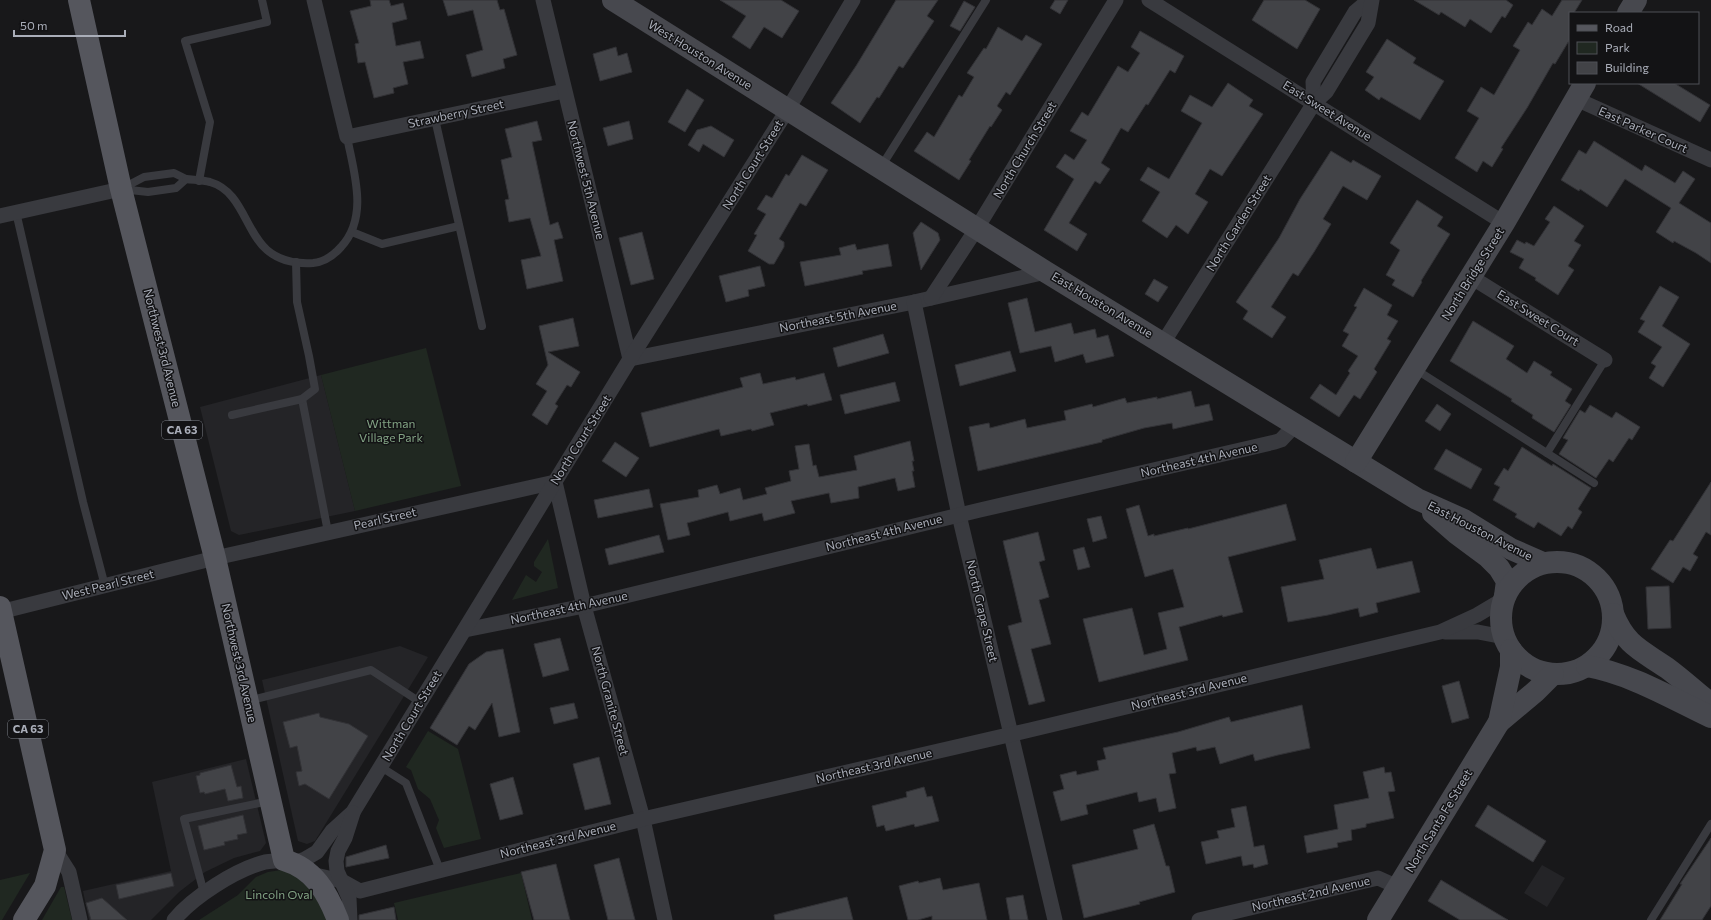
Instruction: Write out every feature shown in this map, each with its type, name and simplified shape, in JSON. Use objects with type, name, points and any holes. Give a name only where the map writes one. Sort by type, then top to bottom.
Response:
[{"type":"main road","name":"Northwest 3rd Avenue","points":[[79,0],[121,188],[215,558],[270,800],[288,862]]},
{"type":"main road","name":"West Houston Avenue","points":[[613,0],[788,109]]},
{"type":"main road","points":[[1629,12],[1636,0]]},
{"type":"main road","name":"North Bridge Street","points":[[1356,462],[1504,223],[1580,91]]},
{"type":"main road","name":"East Houston Avenue","points":[[788,109],[1046,272],[1417,499],[1464,520],[1511,549],[1544,563]]},
{"type":"main road","name":"East Houston Avenue","points":[[1417,499],[1457,534],[1488,557],[1499,568],[1507,581],[1505,598]]},
{"type":"main road","points":[[1613,614],[1612,630],[1607,644],[1599,656],[1587,666],[1571,673],[1553,674],[1537,670],[1522,662],[1508,643],[1501,618],[1505,598],[1514,582],[1528,570],[1544,563],[1562,562],[1580,567],[1596,577],[1607,592],[1618,627],[1625,638],[1634,646],[1668,669],[1711,704]]},
{"type":"main road","name":"CA 63","points":[[0,610],[55,850],[45,886],[24,920]]},
{"type":"main road","name":"North Santa Fe Street","points":[[1499,722],[1511,668],[1508,643]]},
{"type":"main road","points":[[1587,666],[1605,669],[1638,682],[1711,717]]},
{"type":"main road","name":"North Santa Fe Street","points":[[1378,920],[1499,722],[1536,691],[1553,674]]},
{"type":"main road","points":[[288,862],[302,867],[311,874],[346,916]]},
{"type":"street","points":[[314,0],[347,137]]},
{"type":"street","name":"Northwest 5th Avenue","points":[[543,0],[630,359]]},
{"type":"street","name":"North Court Street","points":[[288,862],[305,859],[317,852],[332,831],[353,812],[630,359],[788,109],[853,0]]},
{"type":"street","name":"North Church Street","points":[[931,298],[977,228],[1116,0]]},
{"type":"street","name":"East Sweet Avenue","points":[[1149,0],[1504,223]]},
{"type":"street","points":[[1314,103],[1313,82],[1355,12],[1369,0]]},
{"type":"street","name":"North Garden Street","points":[[1164,343],[1314,103],[1326,92],[1368,23],[1372,0]]},
{"type":"street","name":"Strawberry Street","points":[[347,137],[564,91]]},
{"type":"street","name":"East Parker Court","points":[[1580,91],[1711,160]]},
{"type":"street","points":[[0,216],[121,188]]},
{"type":"street","name":"Northeast 5th Avenue","points":[[630,359],[914,302],[1046,272]]},
{"type":"street","name":"East Sweet Court","points":[[1471,277],[1605,360]]},
{"type":"street","name":"North Grape Street","points":[[914,302],[960,514],[1055,920]]},
{"type":"street","name":"Northeast 4th Avenue","points":[[465,630],[584,606],[960,514],[1275,442],[1281,440],[1296,424]]},
{"type":"street","name":"Pearl Street","points":[[215,558],[555,482]]},
{"type":"street","name":"North Granite Street","points":[[555,482],[584,606],[643,819],[666,920]]},
{"type":"street","name":"West Pearl Street","points":[[0,610],[105,586],[215,558]]},
{"type":"street","name":"Northeast 3rd Avenue","points":[[360,891],[643,819],[1011,735],[1440,632],[1477,615],[1505,598]]},
{"type":"street","name":"Northeast 3rd Avenue","points":[[1440,632],[1478,632],[1508,643]]},
{"type":"street","points":[[346,916],[347,890],[338,871],[336,861],[338,851],[345,838],[353,812]]},
{"type":"street","points":[[55,850],[69,872],[80,920]]},
{"type":"street","points":[[174,920],[181,910],[204,893],[248,868],[266,862],[288,862]]},
{"type":"street","points":[[311,874],[342,881],[360,891],[346,916]]},
{"type":"street","name":"Northeast 2nd Avenue","points":[[1199,920],[1378,878],[1398,888]]},
{"type":"lane","points":[[199,180],[210,122],[184,41],[267,22],[262,0]]},
{"type":"lane","points":[[880,167],[986,0]]},
{"type":"lane","points":[[435,119],[482,326]]},
{"type":"lane","points":[[121,188],[144,177],[174,172],[186,179],[211,182],[229,194],[241,209],[254,234],[267,250],[283,260],[303,263],[320,262],[336,252],[347,241],[355,225],[357,194],[347,137]]},
{"type":"lane","points":[[121,188],[148,192],[176,188],[186,179]]},
{"type":"lane","points":[[16,212],[83,502],[105,586]]},
{"type":"lane","points":[[352,232],[368,240],[382,244],[459,226]]},
{"type":"lane","points":[[232,415],[302,400],[315,388],[297,302],[296,262]]},
{"type":"lane","points":[[1547,453],[1605,360]]},
{"type":"lane","points":[[1415,369],[1594,483]]},
{"type":"lane","points":[[302,400],[328,532]]},
{"type":"lane","points":[[247,701],[371,670],[420,702]]},
{"type":"lane","points":[[381,767],[406,783],[440,870]]},
{"type":"lane","points":[[204,893],[184,819],[270,800]]},
{"type":"lane","points":[[1651,920],[1711,824]]},
{"type":"shaded area","points":[[321,375],[355,511],[239,535],[231,531],[200,407]]},
{"type":"shaded area","points":[[400,646],[428,657],[315,841],[307,844],[298,841],[262,680]]},
{"type":"shaded area","points":[[246,759],[266,843],[260,851],[234,858],[205,872],[179,892],[151,920],[89,920],[83,891],[171,871],[152,782]]},
{"type":"shaded area","points":[[1542,865],[1565,878],[1547,907],[1524,893]]},
{"type":"green space","name":"Wittman Village Park","points":[[426,348],[461,486],[355,511],[321,375]]},
{"type":"green space","points":[[548,539],[558,588],[512,600],[526,575],[536,582],[542,572],[534,566],[534,562]]},
{"type":"green space","points":[[428,731],[458,749],[481,839],[444,848],[436,828],[439,820],[430,799],[418,789],[411,770],[406,767]]},
{"type":"green space","name":"Lincoln Oval","points":[[281,870],[292,873],[317,895],[330,920],[199,920],[238,895],[256,877],[268,872]]},
{"type":"green space","points":[[30,873],[2,920],[0,920],[0,880]]},
{"type":"green space","points":[[521,873],[532,920],[398,920],[394,903]]},
{"type":"green space","points":[[61,887],[64,887],[72,920],[42,920]]},
{"type":"building","points":[[370,0],[389,0],[391,6],[403,3],[407,19],[392,23],[396,46],[420,41],[424,58],[403,62],[408,84],[393,88],[394,93],[374,98],[365,62],[358,63],[355,44],[359,43],[350,11],[371,6]]},
{"type":"building","points":[[443,0],[497,0],[500,10],[504,9],[517,55],[503,59],[505,68],[472,77],[466,55],[483,50],[473,10],[448,16]]},
{"type":"building","points":[[720,0],[781,0],[799,11],[782,38],[764,27],[750,49],[732,37],[746,16]]},
{"type":"building","points":[[896,0],[938,0],[927,16],[934,21],[903,68],[899,66],[879,98],[877,97],[860,123],[831,103],[856,66]]},
{"type":"building","points":[[1055,0],[1068,0],[1060,14],[1050,8]]},
{"type":"building","points":[[1264,0],[1305,0],[1320,9],[1297,49],[1252,20]]},
{"type":"building","points":[[1414,0],[1506,0],[1513,5],[1505,18],[1502,16],[1491,33],[1470,19],[1465,27],[1441,12],[1439,15]]},
{"type":"building","points":[[1562,0],[1582,0],[1575,12],[1569,12],[1569,41],[1555,64],[1553,63],[1527,108],[1501,148],[1503,149],[1492,167],[1483,161],[1477,172],[1455,158],[1479,118],[1467,111],[1481,87],[1494,95],[1520,50],[1513,46],[1528,22],[1532,25],[1542,9],[1552,16]]},
{"type":"building","points":[[964,1],[975,7],[960,31],[950,26]]},
{"type":"building","points":[[998,27],[1022,41],[1026,35],[1042,44],[1010,95],[1006,92],[997,106],[1002,110],[991,127],[990,126],[969,160],[971,161],[959,180],[914,151],[927,132],[934,137],[959,95],[962,97],[974,77],[967,73],[984,48],[986,49]]},
{"type":"building","points":[[1140,31],[1184,56],[1175,73],[1170,70],[1148,105],[1146,104],[1128,132],[1121,128],[1101,163],[1110,169],[1100,184],[1095,181],[1069,223],[1087,234],[1077,251],[1044,230],[1074,179],[1056,167],[1065,154],[1074,160],[1087,140],[1070,131],[1082,112],[1088,116],[1118,66],[1128,72],[1140,53],[1131,47]]},
{"type":"building","points":[[1387,39],[1416,58],[1413,63],[1444,81],[1420,120],[1381,97],[1379,100],[1365,90],[1374,77],[1366,72]]},
{"type":"building","points":[[616,47],[618,56],[627,53],[632,72],[600,81],[593,54]]},
{"type":"building","points":[[1228,83],[1253,100],[1249,106],[1263,114],[1222,176],[1210,169],[1195,194],[1208,202],[1188,234],[1176,225],[1167,238],[1142,221],[1160,192],[1140,180],[1148,167],[1169,179],[1202,123],[1181,111],[1190,95],[1212,107]]},
{"type":"building","points":[[1639,84],[1676,84],[1710,105],[1700,122]]},
{"type":"building","points":[[687,89],[704,100],[685,132],[668,122]]},
{"type":"building","points":[[537,121],[542,140],[532,142],[550,225],[558,222],[563,238],[554,240],[563,281],[527,289],[521,260],[541,256],[530,218],[509,222],[505,200],[509,199],[501,160],[512,157],[505,129]]},
{"type":"building","points":[[629,121],[633,139],[608,146],[603,128]]},
{"type":"building","points":[[711,126],[734,140],[724,157],[703,144],[699,152],[688,145],[697,130]]},
{"type":"building","points":[[1594,141],[1642,171],[1645,165],[1675,183],[1683,171],[1695,179],[1679,203],[1711,223],[1711,263],[1696,253],[1674,241],[1673,243],[1656,232],[1671,208],[1625,179],[1607,207],[1580,189],[1579,191],[1561,180],[1579,150],[1586,154]]},
{"type":"building","points":[[1331,151],[1351,163],[1353,160],[1381,176],[1367,200],[1343,186],[1323,219],[1331,224],[1298,276],[1293,273],[1271,307],[1286,317],[1272,338],[1243,319],[1248,311],[1236,302],[1279,238],[1300,199]]},
{"type":"building","points":[[802,155],[828,170],[806,206],[800,203],[779,239],[784,242],[784,247],[774,264],[769,264],[748,251],[757,235],[754,234],[766,214],[757,209],[766,195],[772,198],[786,174],[789,176]]},
{"type":"building","points":[[1417,200],[1443,217],[1437,226],[1450,234],[1421,281],[1422,282],[1413,297],[1392,285],[1395,280],[1386,275],[1400,250],[1390,243]]},
{"type":"building","points":[[1554,206],[1584,226],[1574,241],[1581,245],[1568,266],[1574,270],[1558,295],[1535,280],[1536,278],[1519,268],[1524,259],[1510,252],[1517,240],[1534,246],[1550,222],[1545,219]]},
{"type":"building","points":[[921,222],[938,233],[940,240],[921,270],[913,233]]},
{"type":"building","points":[[642,232],[654,279],[631,285],[619,238]]},
{"type":"building","points":[[855,244],[857,250],[888,244],[892,266],[862,271],[863,274],[805,286],[800,262],[841,255],[839,248]]},
{"type":"building","points":[[760,266],[765,286],[748,290],[749,296],[726,302],[719,276]]},
{"type":"building","points":[[1154,279],[1168,287],[1158,302],[1145,294]]},
{"type":"building","points":[[1660,286],[1679,297],[1662,326],[1690,344],[1663,387],[1649,378],[1656,366],[1651,363],[1662,347],[1638,332],[1645,321],[1640,319]]},
{"type":"building","points":[[1364,288],[1392,305],[1387,315],[1398,321],[1387,339],[1391,341],[1374,369],[1377,372],[1360,399],[1354,395],[1339,417],[1310,398],[1320,384],[1336,395],[1350,373],[1348,371],[1358,356],[1342,346],[1349,334],[1343,331],[1357,307],[1354,306]]},
{"type":"building","points":[[1027,298],[1035,332],[1071,323],[1074,334],[1095,329],[1097,338],[1108,335],[1114,356],[1086,363],[1083,354],[1055,362],[1051,346],[1020,353],[1008,303]]},
{"type":"building","points":[[573,318],[579,346],[548,352],[580,372],[571,387],[567,385],[555,404],[558,406],[547,425],[532,415],[547,391],[536,384],[548,365],[539,326]]},
{"type":"building","points":[[1473,321],[1514,346],[1506,359],[1527,373],[1534,361],[1552,372],[1550,375],[1572,389],[1565,401],[1571,405],[1554,432],[1532,418],[1533,415],[1511,401],[1512,399],[1450,361]]},
{"type":"building","points":[[883,334],[889,353],[838,367],[833,348]]},
{"type":"building","points":[[1010,351],[1016,371],[960,386],[955,365]]},
{"type":"building","points":[[760,373],[763,384],[795,377],[796,380],[824,373],[832,400],[808,406],[807,404],[770,413],[774,425],[752,431],[751,429],[721,436],[719,429],[650,447],[641,413],[743,387],[740,378]]},
{"type":"building","points":[[895,382],[900,401],[845,414],[840,395]]},
{"type":"building","points":[[1191,391],[1195,407],[1209,404],[1213,420],[1173,429],[1172,423],[1144,428],[1102,440],[1102,442],[978,471],[969,427],[989,423],[990,428],[1025,419],[1027,428],[1066,420],[1064,411],[1092,404],[1093,407],[1125,398],[1127,403],[1157,397],[1157,399]]},
{"type":"building","points":[[1437,404],[1451,414],[1440,431],[1425,421]]},
{"type":"building","points":[[1590,405],[1612,418],[1616,412],[1640,427],[1632,440],[1629,438],[1613,462],[1609,459],[1596,478],[1559,454],[1568,440],[1563,438],[1580,410],[1585,413]]},
{"type":"building","points":[[910,441],[914,461],[912,461],[914,471],[912,471],[915,487],[898,491],[895,478],[858,487],[859,498],[831,503],[829,493],[791,501],[795,513],[764,521],[762,513],[730,521],[728,512],[687,523],[690,535],[668,540],[660,504],[699,497],[698,490],[717,485],[720,494],[740,488],[743,500],[767,494],[765,488],[791,481],[789,471],[799,469],[795,446],[809,444],[813,466],[816,465],[819,477],[857,470],[854,456]]},
{"type":"building","points":[[615,442],[639,458],[626,477],[602,461]]},
{"type":"building","points":[[1522,447],[1552,466],[1553,464],[1591,488],[1578,509],[1582,512],[1572,529],[1568,526],[1561,536],[1538,522],[1534,528],[1515,517],[1517,514],[1493,500],[1500,487],[1494,484],[1504,468],[1508,471]]},
{"type":"building","points":[[1446,449],[1482,469],[1471,489],[1434,469]]},
{"type":"building","points":[[1711,482],[1711,535],[1706,532],[1693,554],[1698,557],[1690,571],[1683,567],[1673,583],[1651,569],[1670,540],[1673,541]]},
{"type":"building","points":[[649,489],[653,507],[598,518],[594,500]]},
{"type":"building","points":[[1286,504],[1296,540],[1228,557],[1243,612],[1223,617],[1222,615],[1179,627],[1188,660],[1099,682],[1083,619],[1132,608],[1144,655],[1167,649],[1158,613],[1184,607],[1173,569],[1145,577],[1126,509],[1139,505],[1148,536],[1154,534],[1154,536],[1188,529]]},
{"type":"building","points":[[1101,516],[1107,538],[1093,542],[1087,519]]},
{"type":"building","points":[[1038,532],[1045,560],[1039,562],[1049,597],[1039,600],[1051,644],[1031,649],[1045,701],[1029,705],[1008,626],[1022,622],[1003,541]]},
{"type":"building","points":[[659,535],[664,552],[609,565],[605,549]]},
{"type":"building","points":[[1084,547],[1090,567],[1078,570],[1073,550]]},
{"type":"building","points":[[1371,548],[1377,569],[1412,561],[1420,592],[1376,603],[1378,612],[1360,617],[1358,608],[1288,622],[1281,587],[1324,579],[1319,560]]},
{"type":"building","points":[[1669,586],[1671,628],[1648,629],[1646,587]]},
{"type":"building","points":[[560,638],[569,670],[543,677],[534,644]]},
{"type":"building","points":[[503,649],[520,732],[499,737],[492,703],[475,730],[469,726],[457,745],[430,728],[469,664],[486,652]]},
{"type":"building","points":[[1459,681],[1469,718],[1452,723],[1442,686]]},
{"type":"building","points":[[574,703],[578,718],[554,724],[550,708]]},
{"type":"building","points":[[1302,705],[1310,748],[1255,761],[1253,754],[1220,764],[1215,747],[1197,751],[1196,747],[1172,753],[1176,773],[1169,774],[1176,808],[1159,812],[1156,798],[1139,802],[1137,792],[1086,805],[1088,814],[1061,821],[1053,792],[1064,789],[1060,775],[1076,771],[1077,775],[1099,770],[1097,761],[1106,759],[1103,748],[1178,732],[1229,717],[1231,722]]},
{"type":"building","points":[[319,713],[320,717],[349,724],[368,736],[329,799],[305,784],[299,786],[296,772],[302,771],[297,746],[290,748],[283,722]]},
{"type":"building","points":[[599,757],[611,804],[585,810],[573,764]]},
{"type":"building","points":[[231,765],[237,787],[241,786],[243,798],[228,801],[225,789],[205,794],[204,792],[200,793],[196,776],[200,775],[200,773]]},
{"type":"building","points":[[1384,767],[1385,773],[1391,772],[1395,791],[1388,792],[1394,818],[1366,824],[1366,827],[1351,830],[1352,840],[1337,843],[1338,847],[1307,853],[1304,836],[1338,829],[1334,805],[1369,798],[1363,772]]},
{"type":"building","points":[[513,777],[523,814],[500,820],[490,784]]},
{"type":"building","points":[[924,787],[927,797],[932,796],[939,821],[915,827],[914,824],[886,831],[884,825],[877,827],[872,806],[907,797],[906,792]]},
{"type":"building","points":[[1488,805],[1546,841],[1533,862],[1475,826]]},
{"type":"building","points":[[1246,806],[1254,847],[1264,845],[1268,864],[1254,868],[1253,864],[1243,866],[1241,856],[1206,864],[1201,842],[1219,838],[1217,831],[1235,827],[1231,809]]},
{"type":"building","points":[[243,815],[247,833],[237,835],[238,839],[224,842],[225,845],[204,850],[198,826]]},
{"type":"building","points":[[1154,824],[1166,866],[1169,866],[1175,892],[1139,902],[1140,904],[1084,918],[1072,865],[1138,849],[1133,830]]},
{"type":"building","points":[[1711,838],[1711,906],[1702,920],[1660,920],[1682,884],[1680,884]]},
{"type":"building","points":[[386,845],[389,858],[346,867],[346,857]]},
{"type":"building","points":[[619,858],[635,920],[608,920],[594,865]]},
{"type":"building","points":[[556,864],[570,920],[534,920],[521,872]]},
{"type":"building","points":[[171,873],[174,886],[119,899],[116,885]]},
{"type":"building","points":[[940,878],[943,890],[979,883],[987,920],[932,920],[932,916],[918,920],[908,920],[899,886],[918,881],[919,883]]},
{"type":"building","points":[[1441,880],[1508,920],[1460,920],[1428,901]]},
{"type":"building","points":[[1023,895],[1028,920],[1010,920],[1006,898]]},
{"type":"building","points":[[847,897],[853,920],[775,920],[774,915]]},
{"type":"building","points":[[102,898],[127,920],[91,920],[86,903]]},
{"type":"building","points":[[394,907],[396,920],[359,920],[359,915]]}]
